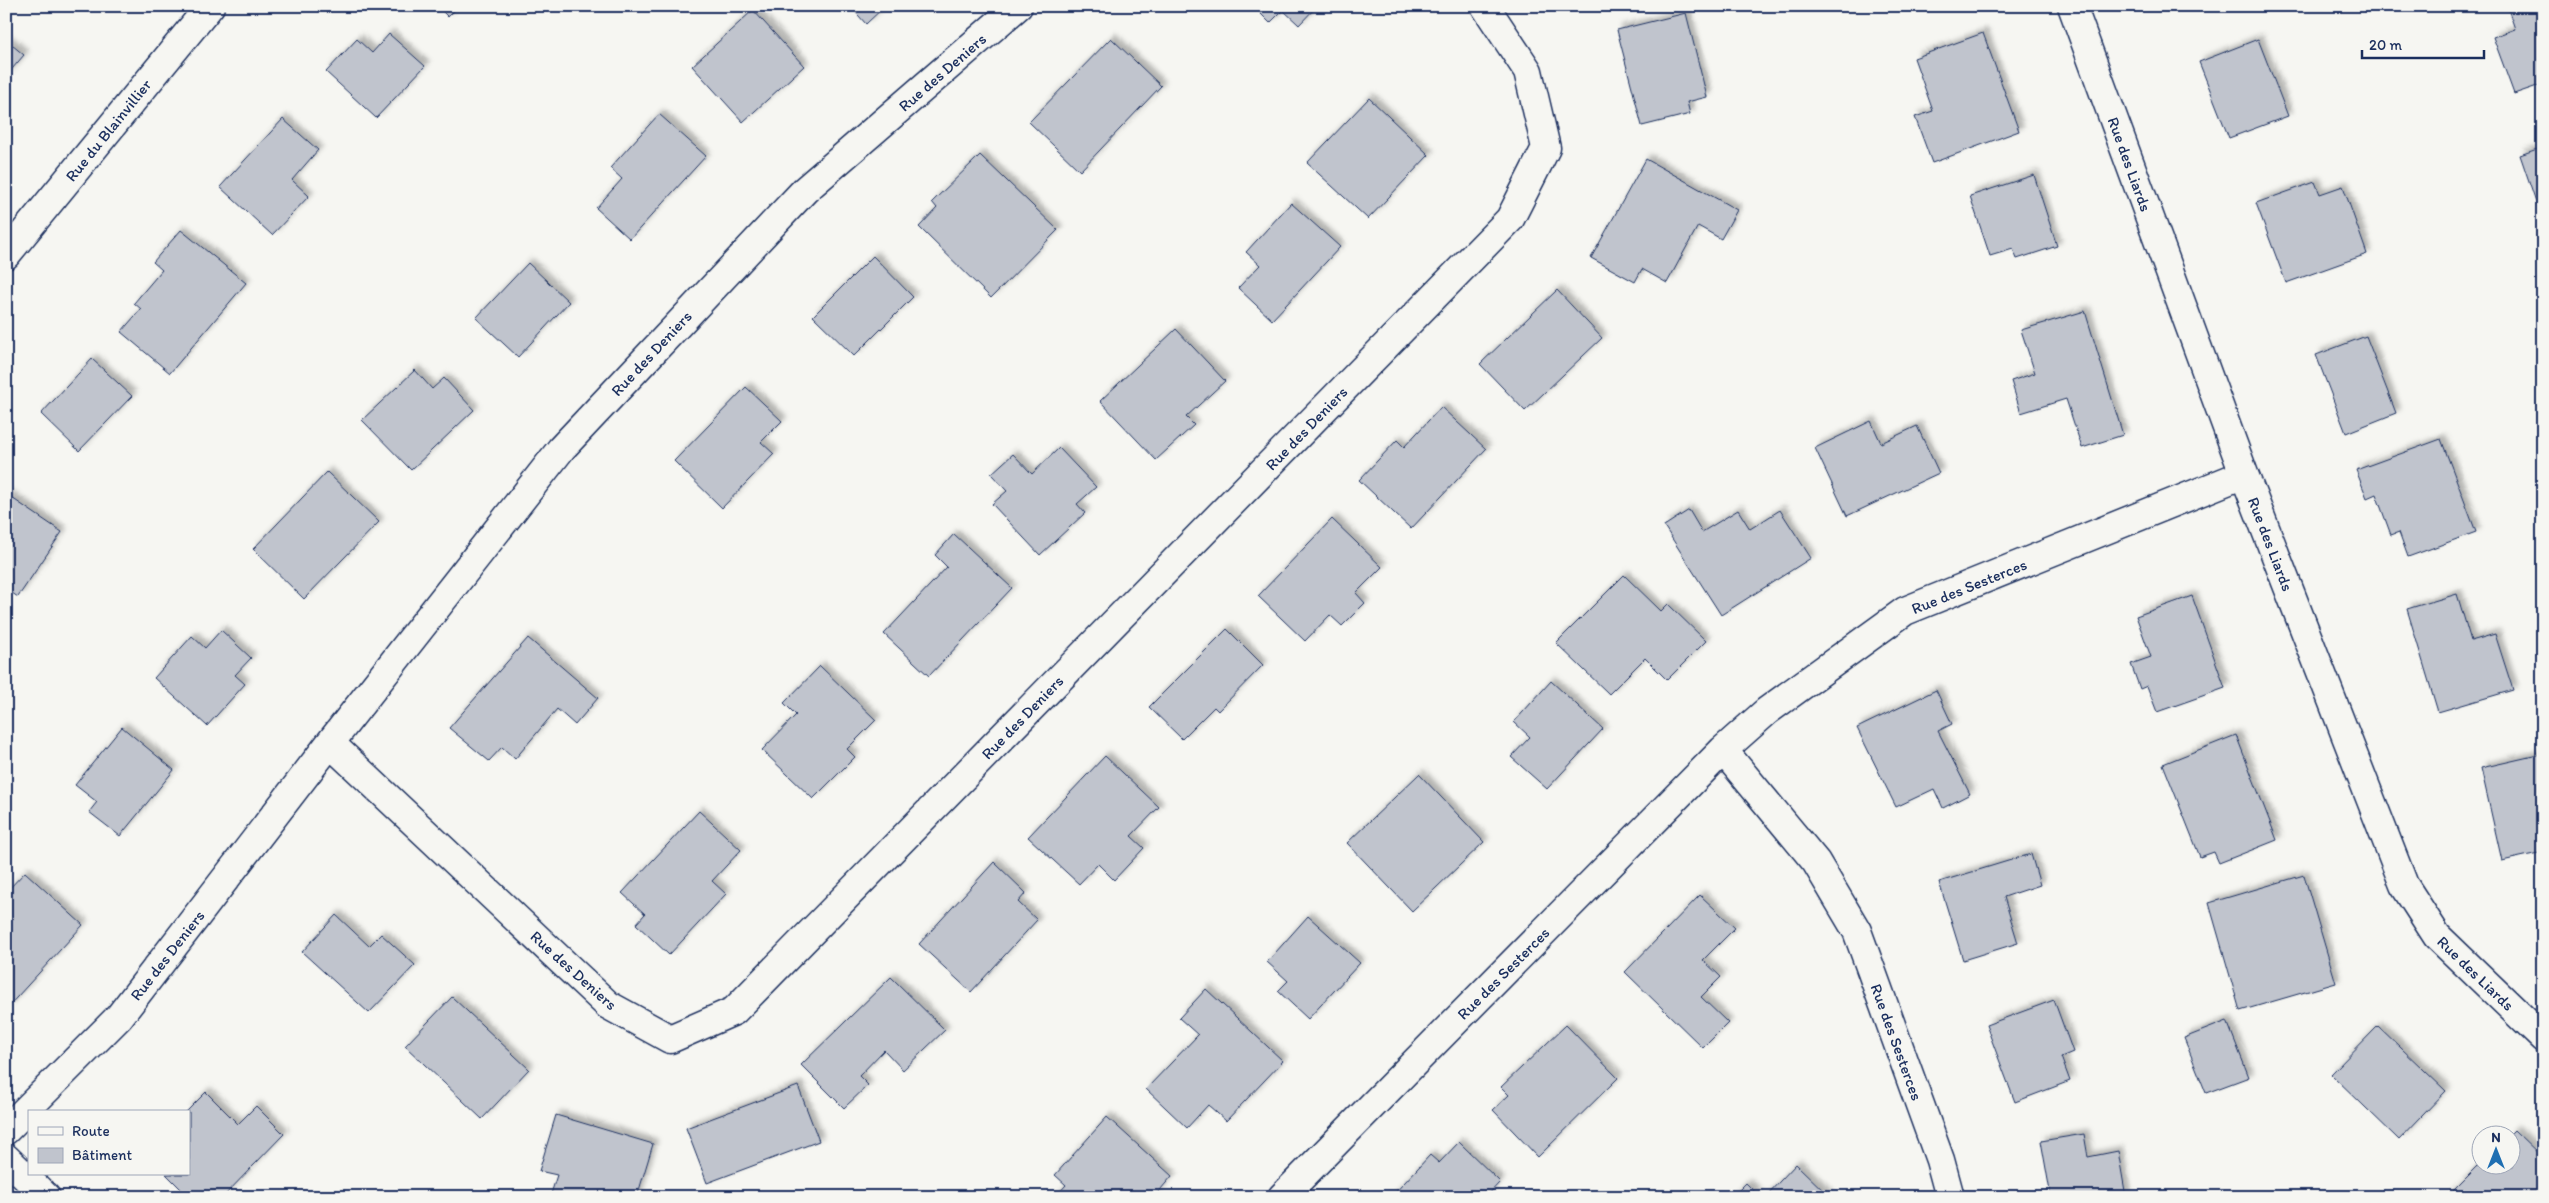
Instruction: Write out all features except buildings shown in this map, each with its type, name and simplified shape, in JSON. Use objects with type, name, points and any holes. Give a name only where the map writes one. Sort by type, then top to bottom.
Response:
[{"type":"street","name":"Rue du Blainvillier","points":[[6,255],[210,6]]},
{"type":"street","name":"Rue des Deniers","points":[[6,1130],[119,1017],[330,743],[561,449],[805,190],[1018,6]]},
{"type":"street","name":"Rue des Deniers","points":[[330,743],[608,1005],[670,1039],[734,1011],[1510,219],[1546,148],[1528,71],[1485,6]]},
{"type":"street","name":"Rue des Liards","points":[[2072,6],[2244,474],[2404,885],[2437,936],[2543,1038]]},
{"type":"street","name":"Rue des Sesterces","points":[[1282,1197],[1723,750],[1767,711],[1906,611],[2244,474]]},
{"type":"street","name":"Rue des Sesterces","points":[[1723,750],[1816,862],[1857,932],[1940,1160],[1950,1197]]},
{"type":"street","points":[[6,1158],[46,1197]]}]
